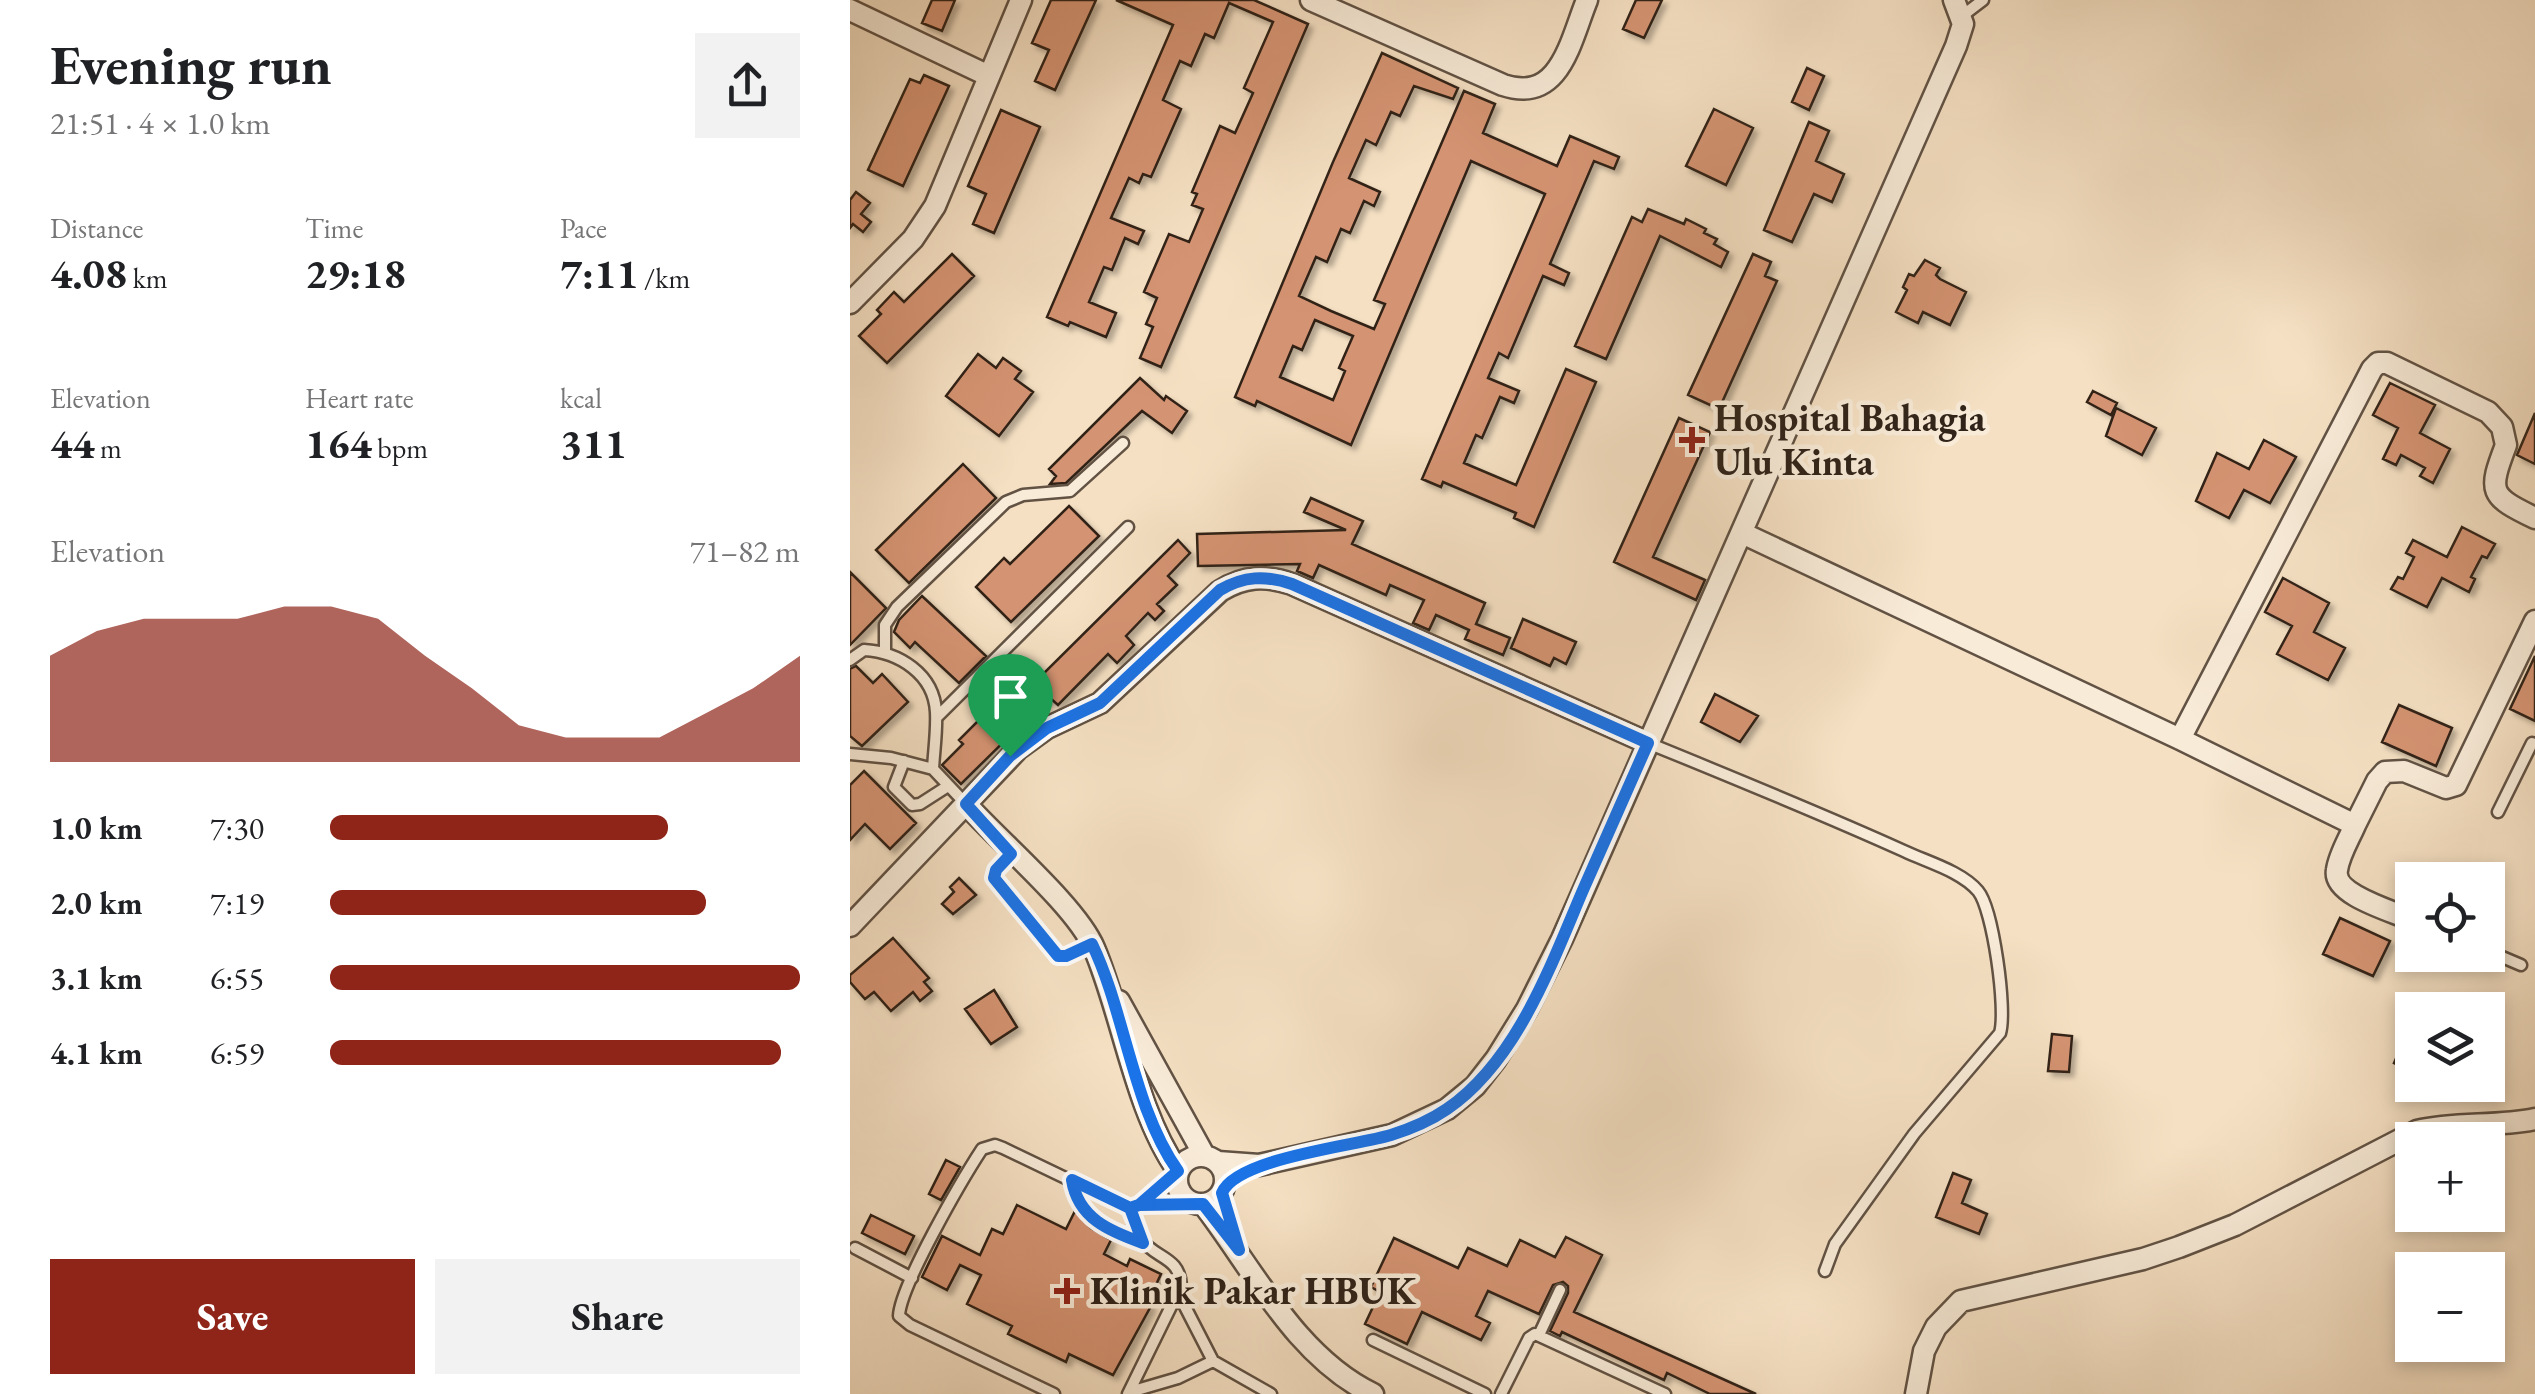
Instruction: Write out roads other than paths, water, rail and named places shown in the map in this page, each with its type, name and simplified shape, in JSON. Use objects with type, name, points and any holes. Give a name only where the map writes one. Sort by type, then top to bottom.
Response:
[{"type":"street","points":[[850,303],[912,239],[935,206],[1021,0]]},
{"type":"street","points":[[1311,0],[1503,86],[1530,91],[1540,88],[1557,70],[1588,0]]},
{"type":"street","points":[[1178,1172],[1188,1159],[1259,1165],[1392,1135],[1447,1108],[1474,1086],[1496,1059],[1527,1009],[1562,939],[1742,533],[1956,46],[1958,8]]},
{"type":"street","points":[[850,10],[989,76]]},
{"type":"street","points":[[2180,739],[2374,365],[2387,364],[2488,412],[2497,420],[2506,445],[2493,478],[2496,494],[2506,504],[2535,518]]},
{"type":"street","points":[[1742,533],[2355,825]]},
{"type":"street","points":[[850,926],[1018,749],[1047,728],[1100,703],[1220,590],[1234,582],[1257,577],[1292,584],[1648,743]]},
{"type":"street","points":[[2395,913],[2349,893],[2339,884],[2336,872],[2376,781],[2385,772],[2404,771],[2446,788],[2456,784],[2535,621]]},
{"type":"street","points":[[966,804],[1074,917],[1092,944],[1132,1067],[1167,1156],[1178,1172],[1181,1193],[1200,1204],[1321,1358],[1349,1382],[1373,1394]]},
{"type":"street","points":[[927,846],[966,828],[1006,847]]},
{"type":"street","points":[[1101,969],[1211,1159],[1223,1168],[1223,1189],[1239,1250]]},
{"type":"street","points":[[1916,1394],[1924,1351],[1936,1327],[1961,1301],[2179,1247],[2236,1225],[2417,1131],[2535,1119]]},
{"type":"street","points":[[1200,1204],[1259,1165]]},
{"type":"lane","points":[[1958,8],[1982,0]]},
{"type":"lane","points":[[885,653],[884,633],[889,616],[1006,502],[1023,496],[1070,491],[1123,443]]},
{"type":"lane","points":[[936,717],[1128,527]]},
{"type":"lane","points":[[850,660],[864,650],[885,653],[908,664],[924,679],[933,697],[936,717],[933,769]]},
{"type":"lane","points":[[1648,743],[1827,816],[1957,875],[1978,890],[1988,908],[2002,1015],[2000,1033],[1914,1134],[1835,1244],[1824,1271]]},
{"type":"lane","points":[[2498,812],[2532,743]]},
{"type":"lane","points":[[850,754],[933,769],[966,804]]},
{"type":"lane","points":[[904,761],[893,783],[912,806],[948,786]]},
{"type":"lane","points":[[1006,847],[994,878],[1054,954],[1066,956],[1092,944]]},
{"type":"lane","points":[[2505,958],[2521,965]]},
{"type":"lane","points":[[1054,1394],[902,1321],[898,1311],[982,1149],[995,1145],[1134,1207],[1200,1204]]},
{"type":"lane","points":[[1134,1207],[1178,1172]]},
{"type":"lane","points":[[1072,1180],[1076,1200],[1088,1216],[1117,1234],[1143,1243],[1176,1266],[1180,1274],[1178,1293],[1129,1393]]},
{"type":"lane","points":[[1134,1207],[1143,1243]]},
{"type":"lane","points":[[855,1248],[912,1278]]},
{"type":"lane","points":[[1538,1335],[1560,1290]]},
{"type":"lane","points":[[1178,1293],[1213,1361],[1272,1394]]},
{"type":"lane","points":[[1501,1394],[1529,1338],[1538,1335],[1665,1394]]},
{"type":"lane","points":[[1373,1340],[1484,1394]]},
{"type":"lane","points":[[1129,1393],[1178,1378],[1213,1361]]},
{"type":"place","name":"Hospital Bahagia Ulu Kinta","points":[[1692,440]]},
{"type":"place","name":"Klinik Pakar HBUK","points":[[1067,1291]]}]
